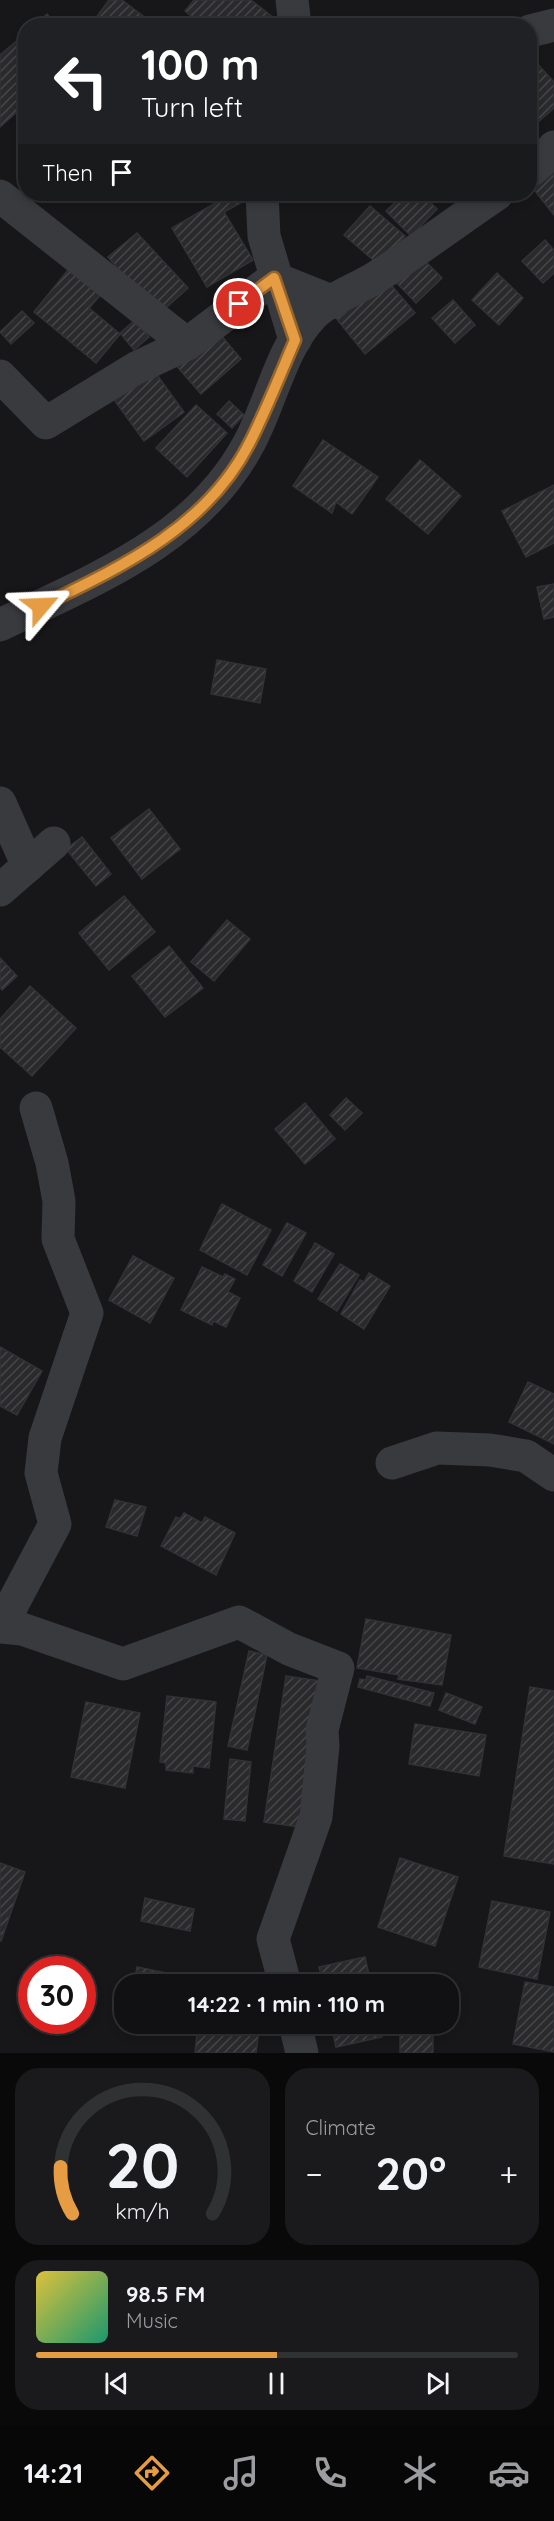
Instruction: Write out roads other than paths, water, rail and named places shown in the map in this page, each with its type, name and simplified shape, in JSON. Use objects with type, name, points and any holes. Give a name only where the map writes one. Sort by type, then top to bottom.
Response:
[{"type":"street","points":[[292,0],[294,18]]},
{"type":"street","points":[[537,29],[554,25]]},
{"type":"street","points":[[537,165],[554,147]]},
{"type":"street","points":[[0,196],[187,344]]},
{"type":"street","points":[[262,201],[264,236],[274,278],[295,340]]},
{"type":"street","points":[[0,625],[123,566],[172,535],[217,492],[248,446],[295,340],[313,314],[379,275],[487,201]]},
{"type":"street","points":[[274,278],[334,302]]},
{"type":"street","points":[[0,376],[46,423],[136,368],[187,344],[274,278]]},
{"type":"street","points":[[0,803],[28,866]]},
{"type":"street","points":[[0,890],[54,843]]},
{"type":"street","points":[[36,1107],[52,1163],[59,1202],[58,1239],[87,1313],[45,1438],[41,1473],[55,1524],[1,1627],[22,1629],[123,1664],[239,1622],[289,1649],[338,1668],[322,1730],[323,1746],[316,1816],[273,1939],[282,1974]]},
{"type":"street","points":[[392,1462],[437,1448],[490,1449],[526,1456],[554,1475]]},
{"type":"street","points":[[297,2034],[302,2053]]}]
